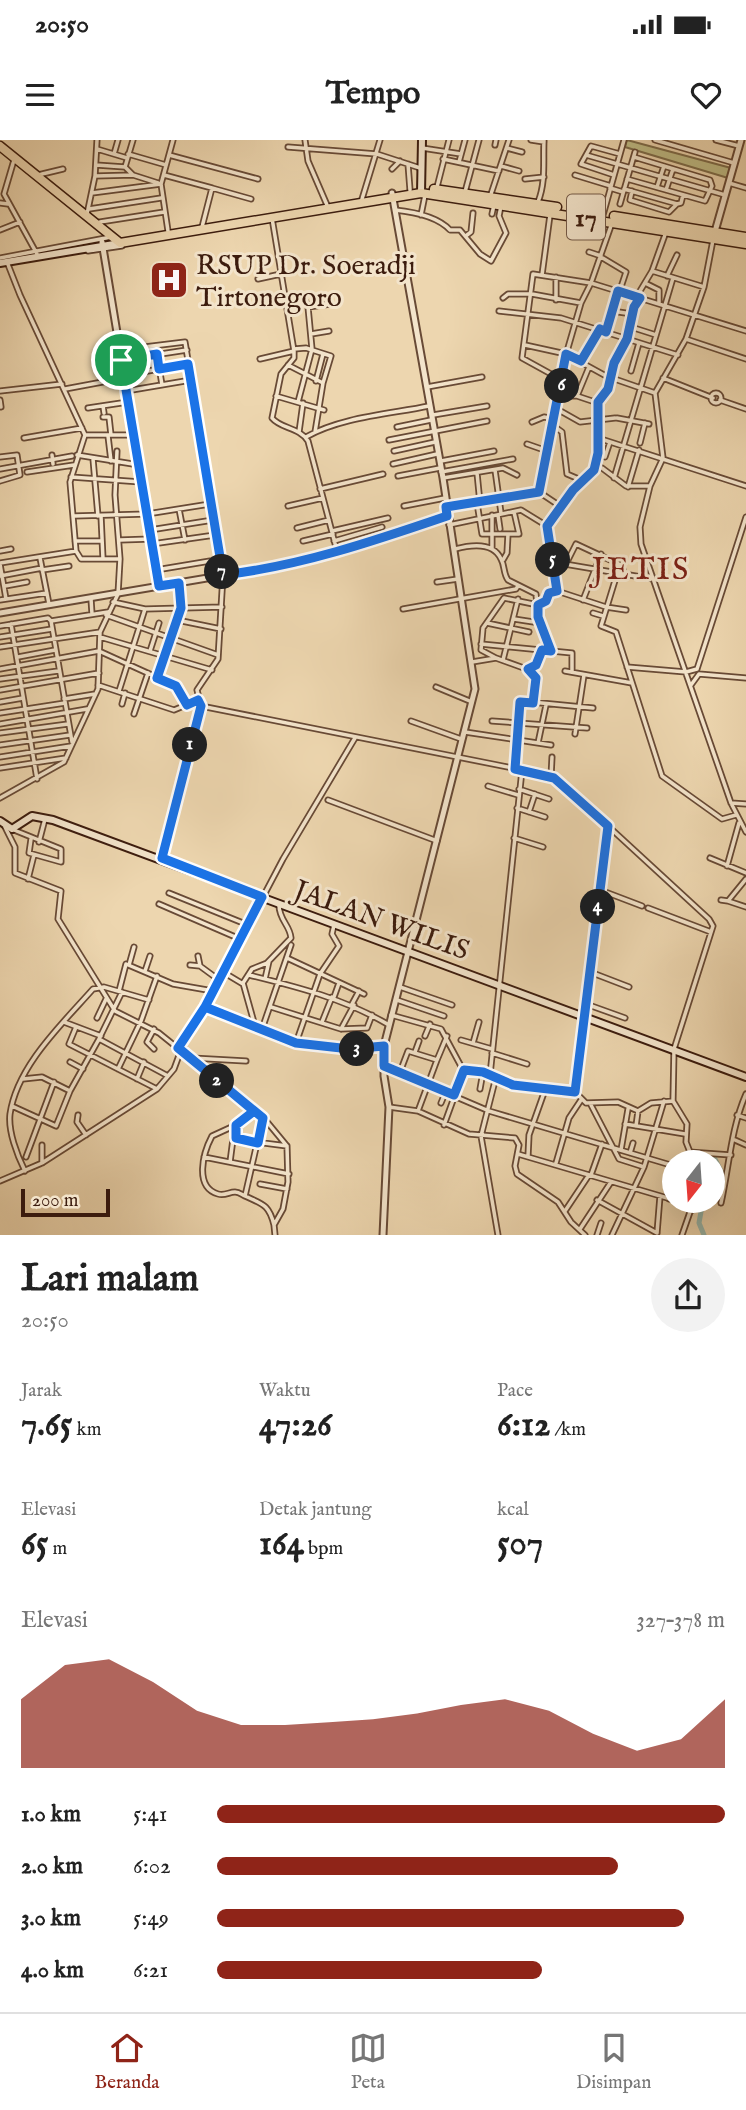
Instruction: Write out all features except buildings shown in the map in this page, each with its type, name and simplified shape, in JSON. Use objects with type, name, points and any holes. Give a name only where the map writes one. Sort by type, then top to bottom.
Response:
[{"type":"highway","points":[[0,146],[118,239]]},
{"type":"highway","name":"17","points":[[272,217],[362,199],[436,189],[537,206],[551,211],[563,210],[666,231],[746,237]]},
{"type":"highway","name":"17","points":[[118,239],[143,240],[410,190],[603,215],[714,235],[746,244]]},
{"type":"highway","points":[[76,206],[88,211],[102,226]]},
{"type":"highway","name":"17","points":[[118,239],[202,228]]},
{"type":"main road","points":[[422,140],[422,191]]},
{"type":"main road","points":[[2,261],[103,246],[118,239]]},
{"type":"main road","points":[[0,821],[5,827],[15,829],[32,816],[46,817]]},
{"type":"main road","name":"JALAN WILIS","points":[[46,817],[335,922],[746,1077]]},
{"type":"street","points":[[97,140],[95,176],[88,211],[161,198]]},
{"type":"street","points":[[114,153],[118,140]]},
{"type":"street","points":[[125,167],[133,140]]},
{"type":"street","points":[[167,140],[173,141],[161,184],[161,198],[168,231]]},
{"type":"street","points":[[305,140],[305,148],[327,205]]},
{"type":"street","points":[[362,199],[380,140]]},
{"type":"street","points":[[436,189],[449,140]]},
{"type":"street","points":[[458,162],[465,140]]},
{"type":"street","points":[[464,193],[480,140]]},
{"type":"street","points":[[492,214],[500,169],[509,140]]},
{"type":"street","points":[[531,140],[544,141],[541,172],[544,177],[537,206]]},
{"type":"street","points":[[603,215],[624,140]]},
{"type":"street","points":[[655,140],[734,163]]},
{"type":"street","points":[[716,140],[740,143],[729,183],[722,194],[704,288],[686,339],[655,393],[663,457],[650,485],[640,527],[641,544],[653,579],[731,803],[746,832]]},
{"type":"street","points":[[614,175],[582,166],[592,146],[620,153]]},
{"type":"street","points":[[288,147],[377,154],[421,168]]},
{"type":"street","points":[[422,148],[461,154]]},
{"type":"street","points":[[506,148],[522,152]]},
{"type":"street","points":[[97,149],[167,165]]},
{"type":"street","points":[[169,155],[258,179]]},
{"type":"street","points":[[586,155],[722,194]]},
{"type":"street","points":[[627,179],[705,201],[711,191],[712,181],[635,155],[627,179],[621,201],[672,212],[677,204],[681,203],[683,195]]},
{"type":"street","points":[[15,158],[5,190],[8,204],[38,254]]},
{"type":"street","points":[[443,159],[519,172]]},
{"type":"street","points":[[392,169],[400,162]]},
{"type":"street","points":[[408,164],[410,190]]},
{"type":"street","points":[[96,165],[125,167],[132,175]]},
{"type":"street","points":[[657,187],[664,166]]},
{"type":"street","points":[[38,175],[63,169]]},
{"type":"street","points":[[666,190],[673,169]]},
{"type":"street","points":[[95,176],[132,175],[161,184]]},
{"type":"street","points":[[164,175],[251,199]]},
{"type":"street","points":[[575,175],[677,204]]},
{"type":"street","points":[[525,179],[544,177]]},
{"type":"street","points":[[729,183],[746,188]]},
{"type":"street","points":[[92,193],[161,184]]},
{"type":"street","points":[[202,228],[212,188]]},
{"type":"street","points":[[421,215],[422,191]]},
{"type":"street","points":[[630,201],[632,191]]},
{"type":"street","points":[[383,1235],[389,1107],[384,1046],[474,702],[472,662],[393,195]]},
{"type":"street","points":[[395,210],[444,222],[447,229],[460,230],[484,258],[492,260],[506,233],[495,201]]},
{"type":"street","points":[[0,203],[8,204]]},
{"type":"street","points":[[542,275],[551,211]]},
{"type":"street","points":[[102,226],[164,212]]},
{"type":"street","points":[[467,235],[471,232],[473,213]]},
{"type":"street","points":[[272,217],[294,350],[281,374],[274,421],[306,437],[337,551]]},
{"type":"street","points":[[539,492],[575,321],[613,221]]},
{"type":"street","points":[[0,230],[20,222]]},
{"type":"street","points":[[557,591],[547,526],[560,506],[594,470],[599,439],[598,402],[608,389],[608,377],[631,327],[632,314],[644,283],[654,271],[666,231]]},
{"type":"street","points":[[85,435],[2,261],[118,239]]},
{"type":"street","points":[[143,240],[103,246],[159,586]]},
{"type":"street","points":[[589,252],[625,270],[606,332]]},
{"type":"street","points":[[667,276],[677,255]]},
{"type":"street","points":[[654,271],[704,288]]},
{"type":"street","points":[[258,279],[281,274]]},
{"type":"street","points":[[560,394],[551,374],[522,360],[533,275],[591,283],[746,331]]},
{"type":"street","points":[[555,277],[556,300]]},
{"type":"street","points":[[614,478],[673,278]]},
{"type":"street","points":[[644,283],[659,290],[659,303]]},
{"type":"street","points":[[503,298],[508,294],[532,294],[580,303]]},
{"type":"street","points":[[286,304],[306,302],[311,334],[312,349],[300,402],[299,432]]},
{"type":"street","points":[[308,307],[331,304]]},
{"type":"street","points":[[499,311],[575,321],[678,355]]},
{"type":"street","points":[[612,311],[632,314]]},
{"type":"street","points":[[631,327],[656,335]]},
{"type":"street","points":[[581,361],[600,329]]},
{"type":"street","points":[[311,334],[330,331]]},
{"type":"street","points":[[686,339],[746,359]]},
{"type":"street","points":[[120,349],[185,341],[223,575],[218,655],[212,670],[198,687],[200,703],[162,858]]},
{"type":"street","points":[[631,371],[639,343]]},
{"type":"street","points":[[525,345],[566,354],[608,377],[655,393]]},
{"type":"street","points":[[260,359],[294,350],[312,349],[331,357],[317,408],[315,432]]},
{"type":"street","points":[[121,360],[187,350]]},
{"type":"street","points":[[157,354],[162,385]]},
{"type":"street","points":[[316,381],[323,354]]},
{"type":"street","points":[[65,389],[188,364]]},
{"type":"street","points":[[288,365],[306,377],[323,383]]},
{"type":"street","points":[[578,396],[589,367]]},
{"type":"street","points":[[427,387],[482,377]]},
{"type":"street","points":[[663,378],[713,398],[718,393],[720,400],[746,409]]},
{"type":"street","points":[[127,391],[191,380]]},
{"type":"street","points":[[0,391],[62,384]]},
{"type":"street","points":[[560,394],[598,402]]},
{"type":"street","points":[[276,396],[324,410]]},
{"type":"street","points":[[0,400],[1,407]]},
{"type":"street","points":[[89,408],[128,402]]},
{"type":"street","points":[[0,798],[57,768],[66,758],[99,685],[100,635],[107,613],[118,594],[120,559],[114,462],[109,418],[103,415],[103,406]]},
{"type":"street","points":[[306,437],[315,432],[429,406]]},
{"type":"street","points":[[397,427],[487,406]]},
{"type":"street","points":[[557,409],[577,422],[616,418],[647,424],[640,443]]},
{"type":"street","points":[[533,422],[544,417],[562,432],[567,474],[581,481]]},
{"type":"street","points":[[389,440],[487,421]]},
{"type":"street","points":[[24,438],[82,428]]},
{"type":"street","points":[[85,435],[134,435]]},
{"type":"street","points":[[85,435],[74,456],[71,477],[76,551],[82,559],[120,559]]},
{"type":"street","points":[[599,439],[663,457],[746,486]]},
{"type":"street","points":[[394,451],[435,442]]},
{"type":"street","points":[[605,457],[610,442]]},
{"type":"street","points":[[527,444],[547,451]]},
{"type":"street","points":[[628,487],[639,450]]},
{"type":"street","points":[[114,462],[117,451]]},
{"type":"street","points":[[441,470],[494,451]]},
{"type":"street","points":[[393,464],[437,454]]},
{"type":"street","points":[[0,457],[16,455],[19,466],[19,477],[0,481]]},
{"type":"street","points":[[0,469],[74,456],[139,465]]},
{"type":"street","points":[[93,458],[103,559]]},
{"type":"street","points":[[398,476],[510,459],[509,467]]},
{"type":"street","points":[[27,472],[74,465]]},
{"type":"street","points":[[441,470],[477,473],[505,468],[517,475]]},
{"type":"street","points":[[603,468],[628,487],[650,485]]},
{"type":"street","points":[[495,470],[500,529]]},
{"type":"street","points":[[477,473],[480,533],[519,534],[514,511]]},
{"type":"street","points":[[320,489],[383,474]]},
{"type":"street","points":[[71,477],[141,482]]},
{"type":"street","points":[[446,507],[539,492],[560,506]]},
{"type":"street","points":[[288,506],[323,498]]},
{"type":"street","points":[[404,506],[444,498]]},
{"type":"street","points":[[74,516],[147,514],[210,504]]},
{"type":"street","points":[[179,509],[185,540]]},
{"type":"street","points":[[449,525],[522,510],[547,526]]},
{"type":"street","points":[[492,515],[492,549]]},
{"type":"street","points":[[0,613],[302,562],[447,516]]},
{"type":"street","points":[[691,685],[698,671],[746,517]]},
{"type":"street","points":[[303,541],[388,518]]},
{"type":"street","points":[[150,530],[213,520]]},
{"type":"street","points":[[297,528],[329,520]]},
{"type":"street","points":[[334,541],[382,527]]},
{"type":"street","points":[[508,534],[507,552],[503,560],[505,577],[536,594],[540,623],[551,651]]},
{"type":"street","points":[[120,540],[185,540],[215,535]]},
{"type":"street","points":[[75,541],[102,541]]},
{"type":"street","points":[[566,564],[576,544],[624,567],[626,576]]},
{"type":"street","points":[[453,550],[472,545],[492,549],[503,560]]},
{"type":"street","points":[[0,551],[11,549]]},
{"type":"street","points":[[6,599],[0,564],[76,551]]},
{"type":"street","points":[[583,600],[601,554]]},
{"type":"street","points":[[40,558],[50,605]]},
{"type":"street","points":[[156,570],[210,561]]},
{"type":"street","points":[[553,562],[653,579]]},
{"type":"street","points":[[1,575],[69,566]]},
{"type":"street","points":[[617,574],[601,626],[617,632],[664,778],[723,819],[736,815]]},
{"type":"street","points":[[437,582],[458,579]]},
{"type":"street","points":[[4,586],[27,582]]},
{"type":"street","points":[[157,678],[181,608],[179,583]]},
{"type":"street","points":[[403,609],[516,589],[518,586]]},
{"type":"street","points":[[496,659],[482,651],[483,628],[505,598],[538,605],[546,601],[549,593],[557,591],[606,607],[626,610]]},
{"type":"street","points":[[0,600],[47,593]]},
{"type":"street","points":[[91,599],[92,614]]},
{"type":"street","points":[[503,660],[518,599]]},
{"type":"street","points":[[113,602],[145,609],[222,607]]},
{"type":"street","points":[[119,691],[145,609]]},
{"type":"street","points":[[0,626],[48,618],[51,621],[107,613],[218,655]]},
{"type":"street","points":[[593,613],[603,616]]},
{"type":"street","points":[[514,619],[540,623]]},
{"type":"street","points":[[177,620],[221,629]]},
{"type":"street","points":[[51,621],[72,744]]},
{"type":"street","points":[[487,623],[529,632]]},
{"type":"street","points":[[11,624],[22,676],[23,698],[37,779]]},
{"type":"street","points":[[150,651],[159,624]]},
{"type":"street","points":[[0,637],[52,628]]},
{"type":"street","points":[[0,648],[100,635],[212,670]]},
{"type":"street","points":[[481,644],[573,653],[572,673]]},
{"type":"street","points":[[18,657],[55,650]]},
{"type":"street","points":[[528,669],[536,665],[542,650]]},
{"type":"street","points":[[0,669],[99,651],[176,686],[187,705]]},
{"type":"street","points":[[472,662],[496,659],[528,669],[536,678],[533,703]]},
{"type":"street","points":[[627,667],[698,671],[746,678]]},
{"type":"street","points":[[0,679],[58,671]]},
{"type":"street","points":[[565,671],[632,683]]},
{"type":"street","points":[[0,690],[99,673]]},
{"type":"street","points":[[134,713],[148,673]]},
{"type":"street","points":[[575,734],[584,674]]},
{"type":"street","points":[[99,685],[174,710],[200,703],[355,738],[551,777],[608,826],[709,919],[713,926],[674,1049],[674,1101],[687,1124],[689,1150]]},
{"type":"street","points":[[436,687],[474,702]]},
{"type":"street","points":[[122,704],[125,693]]},
{"type":"street","points":[[0,713],[96,694]]},
{"type":"street","points":[[0,702],[23,698]]},
{"type":"street","points":[[515,769],[520,702],[593,708]]},
{"type":"street","points":[[538,743],[546,705]]},
{"type":"street","points":[[0,724],[87,709]]},
{"type":"street","points":[[411,721],[463,740]]},
{"type":"street","points":[[492,721],[542,722],[587,728]]},
{"type":"street","points":[[0,733],[68,724]]},
{"type":"street","points":[[466,732],[551,745]]},
{"type":"street","points":[[0,745],[70,735]]},
{"type":"street","points":[[0,1181],[42,1163],[158,1089],[174,1069],[179,1049],[205,1007],[262,897],[355,738]]},
{"type":"street","points":[[0,757],[72,744]]},
{"type":"street","points":[[551,777],[552,757]]},
{"type":"street","points":[[0,768],[66,758]]},
{"type":"street","points":[[490,1075],[522,770]]},
{"type":"street","points":[[488,786],[549,799]]},
{"type":"street","points":[[529,812],[535,794]]},
{"type":"street","points":[[328,800],[437,841]]},
{"type":"street","points":[[731,803],[746,804]]},
{"type":"street","points":[[517,808],[545,817]]},
{"type":"street","points":[[39,842],[46,817]]},
{"type":"street","points":[[727,866],[739,823]]},
{"type":"street","points":[[608,826],[575,1092],[581,1100],[591,1105],[624,1162],[644,1167]]},
{"type":"street","points":[[5,827],[16,851],[13,871],[61,891],[57,915],[98,988],[115,1011],[141,1021],[179,1049],[263,1118],[287,1146],[287,1189],[283,1209],[274,1225]]},
{"type":"street","points":[[11,838],[15,829],[31,839],[61,849],[61,862],[28,851],[31,839]]},
{"type":"street","points":[[513,838],[543,847]]},
{"type":"street","points":[[28,879],[34,855]]},
{"type":"street","points":[[709,858],[746,876],[728,901]]},
{"type":"street","points":[[600,890],[642,906]]},
{"type":"street","points":[[169,893],[248,925]]},
{"type":"street","points":[[720,900],[746,907]]},
{"type":"street","points":[[243,984],[249,975],[291,938],[289,930],[280,919],[279,903]]},
{"type":"street","points":[[159,904],[240,939]]},
{"type":"street","points":[[648,908],[711,932]]},
{"type":"street","points":[[296,1043],[320,974],[339,946],[332,934],[335,922]]},
{"type":"street","points":[[262,1029],[292,945]]},
{"type":"street","points":[[129,965],[135,947]]},
{"type":"street","points":[[145,971],[150,956]]},
{"type":"street","points":[[198,956],[200,966]]},
{"type":"street","points":[[265,979],[270,958]]},
{"type":"street","points":[[287,958],[361,993],[341,1029]]},
{"type":"street","points":[[12,1107],[56,1126],[70,1091],[115,1011],[125,965],[173,984],[213,991]]},
{"type":"street","points":[[190,965],[200,966],[219,980]]},
{"type":"street","points":[[223,972],[243,984],[255,1026]]},
{"type":"street","points":[[590,972],[629,986]]},
{"type":"street","points":[[249,975],[333,997],[389,1025]]},
{"type":"street","points":[[118,1069],[158,977]]},
{"type":"street","points":[[322,1022],[339,983]]},
{"type":"street","points":[[398,986],[452,1004]]},
{"type":"street","points":[[23,1172],[11,1123],[12,1107],[23,1079],[64,1022],[93,989],[120,991],[149,1000]]},
{"type":"street","points":[[97,1018],[106,999]]},
{"type":"street","points":[[395,999],[444,1016]]},
{"type":"street","points":[[586,1003],[625,1018]]},
{"type":"street","points":[[205,1007],[296,1043],[350,1049],[384,1046]]},
{"type":"street","points":[[271,1007],[341,1029],[364,1030],[372,1016]]},
{"type":"street","points":[[391,1014],[439,1027],[464,1070],[483,1072],[513,1085],[575,1092]]},
{"type":"street","points":[[64,1022],[100,1037],[168,1076]]},
{"type":"street","points":[[473,1043],[479,1022]]},
{"type":"street","points":[[425,1036],[430,1024]]},
{"type":"street","points":[[76,1027],[69,1043],[158,1089]]},
{"type":"street","points":[[153,1029],[147,1042],[154,1049]]},
{"type":"street","points":[[418,1111],[447,1037]]},
{"type":"street","points":[[461,1040],[527,1065]]},
{"type":"street","points":[[415,1052],[419,1041]]},
{"type":"street","points":[[400,1072],[407,1052],[437,1060]]},
{"type":"street","points":[[190,1058],[246,1061]]},
{"type":"street","points":[[71,1062],[83,1069]]},
{"type":"street","points":[[137,1079],[144,1062]]},
{"type":"street","points":[[384,1066],[489,1111],[662,1163]]},
{"type":"street","points":[[444,1125],[464,1070]]},
{"type":"street","points":[[480,1089],[483,1072]]},
{"type":"street","points":[[23,1079],[42,1077],[70,1091]]},
{"type":"street","points":[[496,1077],[481,1136],[498,1235]]},
{"type":"street","points":[[26,1157],[54,1082]]},
{"type":"street","points":[[528,1156],[533,1122],[545,1090]]},
{"type":"street","points":[[441,1103],[446,1091]]},
{"type":"street","points":[[725,1184],[735,1140],[737,1115],[746,1094]]},
{"type":"street","points":[[555,1163],[569,1118],[581,1100]]},
{"type":"street","points":[[612,1235],[644,1167],[664,1101]]},
{"type":"street","points":[[591,1105],[618,1102],[628,1109],[638,1111],[651,1103],[674,1101]]},
{"type":"street","points":[[389,1107],[418,1111],[444,1125],[481,1136],[515,1138],[519,1145],[517,1174],[565,1211],[571,1222],[585,1235]]},
{"type":"street","points":[[618,1149],[628,1109]]},
{"type":"street","points":[[254,1111],[236,1125],[212,1136],[204,1157],[206,1188],[220,1194],[235,1192],[267,1206],[275,1235]]},
{"type":"street","points":[[636,1126],[638,1111]]},
{"type":"street","points":[[78,1115],[77,1122],[86,1135]]},
{"type":"street","points":[[737,1115],[746,1118]]},
{"type":"street","points":[[245,1196],[263,1118]]},
{"type":"street","points":[[625,1124],[686,1134]]},
{"type":"street","points":[[230,1162],[236,1125]]},
{"type":"street","points":[[236,1138],[287,1146]]},
{"type":"street","points":[[735,1140],[746,1145]]},
{"type":"street","points":[[630,1153],[633,1143]]},
{"type":"street","points":[[565,1211],[590,1175],[603,1144]]},
{"type":"street","points":[[42,1145],[42,1163]]},
{"type":"street","points":[[518,1153],[660,1196],[657,1234],[597,1200]]},
{"type":"street","points":[[725,1154],[731,1155]]},
{"type":"street","points":[[204,1157],[289,1174]]},
{"type":"street","points":[[580,1229],[611,1182]]},
{"type":"street","points":[[260,1184],[287,1189]]},
{"type":"street","points":[[682,1235],[690,1213]]},
{"type":"street","points":[[597,1235],[601,1223]]},
{"type":"shaded area","points":[[627,140],[731,168],[728,178],[625,147]]},
{"type":"waterway","points":[[701,1213],[699,1223],[704,1235]]},
{"type":"place","name":"RSUP Dr. Soeradji Tirtonegoro","points":[[169,280]]},
{"type":"district","name":"JETIS","points":[[641,568]]},
{"type":"route","points":[[121,360],[157,354],[159,369],[188,364],[223,575],[302,562],[352,547],[447,516],[446,507],[539,492],[542,488],[551,424],[557,409],[566,354],[581,361],[600,329],[606,332],[618,291],[640,298],[634,307],[627,339],[614,363],[608,389],[598,402],[598,453],[594,470],[573,490],[547,526],[552,544],[557,591],[549,593],[546,601],[538,605],[537,613],[551,651],[542,650],[536,665],[528,669],[536,678],[536,689],[533,703],[520,702],[517,722],[515,769],[554,778],[608,826],[575,1092],[513,1085],[483,1072],[464,1070],[454,1095],[384,1066],[384,1046],[350,1049],[296,1043],[205,1007],[191,1025],[178,1048],[207,1073],[263,1118],[258,1143],[236,1138],[236,1125],[254,1111],[207,1073],[181,1050],[178,1048],[205,1007],[262,897],[162,858],[201,706],[198,700],[187,705],[176,686],[157,678],[181,608],[179,583],[159,586],[121,360]]}]
